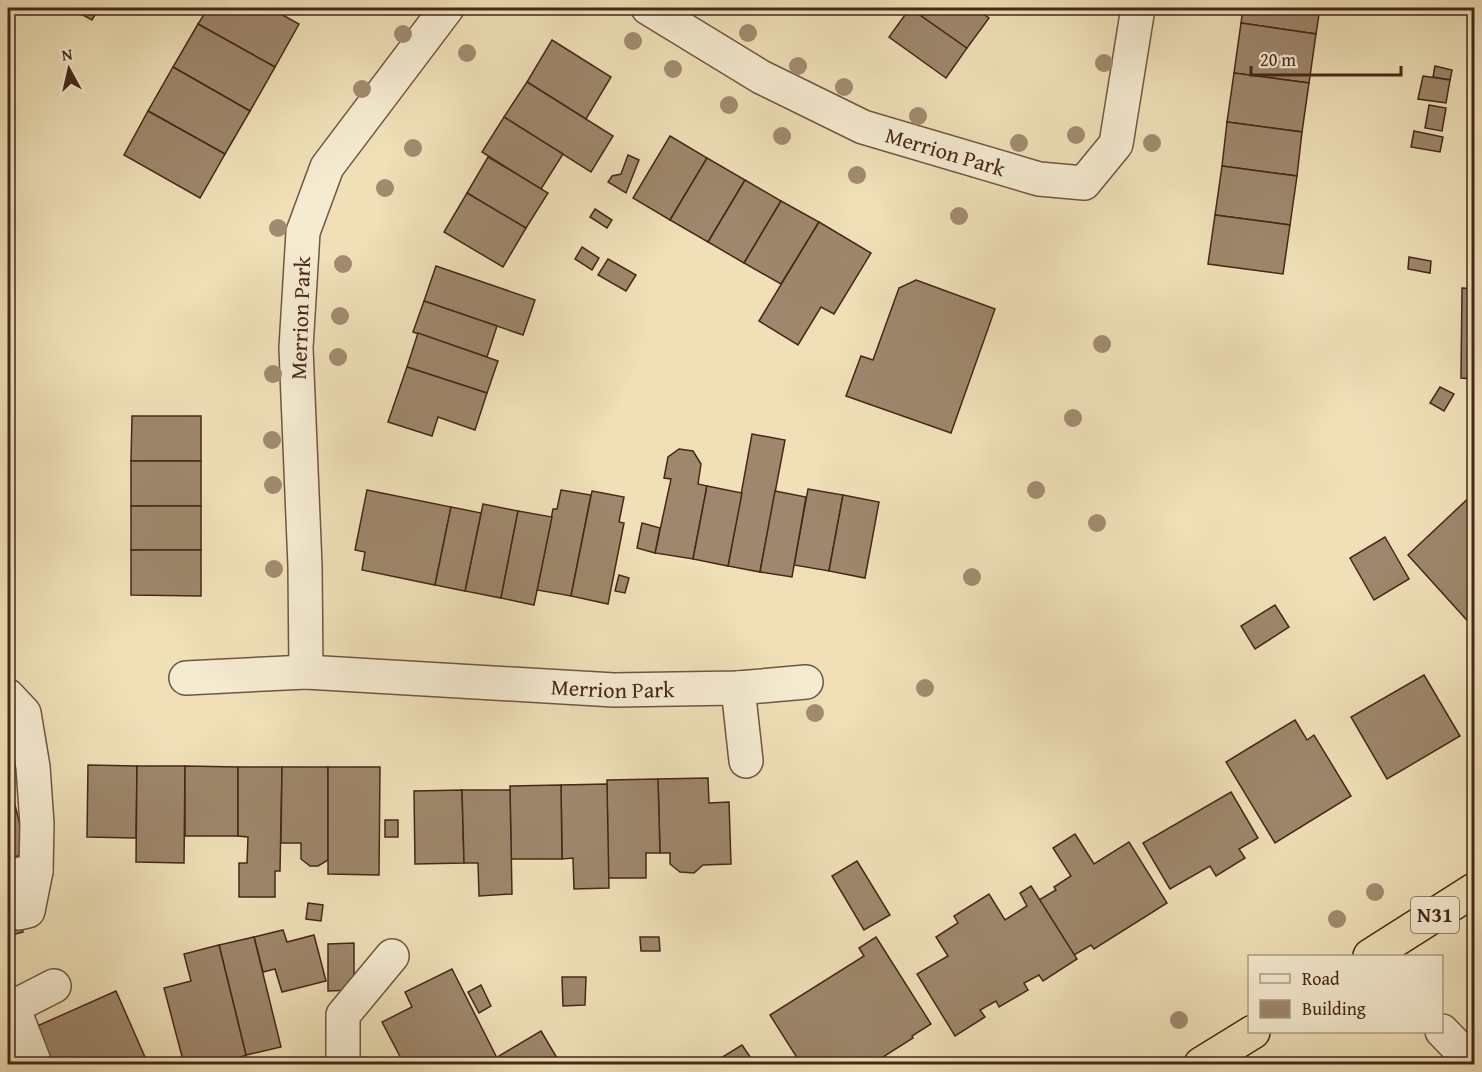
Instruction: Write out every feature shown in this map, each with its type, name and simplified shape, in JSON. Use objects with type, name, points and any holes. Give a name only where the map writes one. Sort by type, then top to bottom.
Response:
[{"type":"highway","name":"N31","points":[[1378,954],[1474,890]]},
{"type":"highway","points":[[1201,1065],[1251,1033]]},
{"type":"street","name":"Merrion Park","points":[[306,672],[305,566],[296,348],[303,232],[327,167],[447,8]]},
{"type":"street","name":"Merrion Park","points":[[648,8],[761,77],[863,127],[1039,179],[1084,183],[1116,144],[1138,8]]},
{"type":"street","name":"Merrion Park","points":[[186,678],[306,672],[614,690],[738,688],[806,682]]},
{"type":"street","points":[[738,688],[746,761]]},
{"type":"street","points":[[8,696],[24,713],[33,767],[37,824],[24,874],[28,911],[19,913]]},
{"type":"street","points":[[343,1065],[343,1015],[392,956]]},
{"type":"street","points":[[35,1065],[13,1007],[54,986]]},
{"type":"street","points":[[1443,1032],[1474,1064]]},
{"type":"building","points":[[70,8],[99,8],[92,20]]},
{"type":"building","points":[[208,8],[270,8],[299,24],[275,67],[198,24]]},
{"type":"building","points":[[910,8],[967,48],[946,78],[889,37]]},
{"type":"building","points":[[910,8],[974,8],[989,18],[967,48]]},
{"type":"building","points":[[1243,8],[1320,8],[1316,34],[1241,23]]},
{"type":"building","points":[[1241,23],[1316,34],[1309,83],[1234,73]]},
{"type":"building","points":[[198,24],[275,67],[250,111],[173,67]]},
{"type":"building","points":[[552,40],[611,77],[586,119],[527,82]]},
{"type":"building","points":[[1435,66],[1452,70],[1450,80],[1433,77]]},
{"type":"building","points":[[173,67],[250,111],[225,154],[148,111]]},
{"type":"building","points":[[1234,73],[1309,83],[1302,132],[1227,122]]},
{"type":"building","points":[[1423,76],[1450,80],[1446,103],[1418,99]]},
{"type":"building","points":[[527,82],[613,136],[591,172],[504,117]]},
{"type":"building","points":[[1429,105],[1446,108],[1442,131],[1425,128]]},
{"type":"building","points":[[148,111],[225,154],[200,198],[124,155]]},
{"type":"building","points":[[504,117],[563,154],[541,189],[482,152]]},
{"type":"building","points":[[1227,122],[1302,132],[1297,176],[1222,166]]},
{"type":"building","points":[[1414,131],[1443,137],[1440,152],[1411,147]]},
{"type":"building","points":[[670,136],[707,158],[670,220],[633,198]]},
{"type":"building","points":[[628,155],[639,160],[626,193],[608,182],[612,176],[621,174]]},
{"type":"building","points":[[488,157],[548,193],[526,228],[467,193]]},
{"type":"building","points":[[707,158],[745,180],[708,242],[670,220]]},
{"type":"building","points":[[1222,166],[1297,176],[1290,225],[1215,215]]},
{"type":"building","points":[[745,180],[781,201],[744,263],[708,242]]},
{"type":"building","points":[[467,193],[526,228],[503,267],[444,232]]},
{"type":"building","points":[[781,201],[819,222],[781,284],[744,263]]},
{"type":"building","points":[[595,209],[612,220],[607,228],[590,217]]},
{"type":"building","points":[[1215,215],[1290,225],[1283,274],[1208,264]]},
{"type":"building","points":[[819,222],[871,253],[834,314],[821,307],[798,345],[759,321]]},
{"type":"building","points":[[582,247],[599,258],[592,270],[575,259]]},
{"type":"building","points":[[1409,257],[1431,261],[1430,273],[1408,269]]},
{"type":"building","points":[[608,259],[636,275],[626,291],[598,275]]},
{"type":"building","points":[[436,266],[535,300],[523,335],[424,301]]},
{"type":"building","points":[[916,280],[995,309],[951,433],[846,396],[861,356],[873,360],[899,288]]},
{"type":"building","points":[[1462,288],[1474,289],[1474,379],[1461,378]]},
{"type":"building","points":[[424,301],[497,326],[487,357],[413,332]]},
{"type":"building","points":[[418,333],[498,361],[487,393],[407,367]]},
{"type":"building","points":[[407,367],[487,393],[475,430],[438,417],[432,436],[388,422]]},
{"type":"building","points":[[1440,387],[1454,394],[1444,411],[1430,403]]},
{"type":"building","points":[[132,416],[201,416],[201,461],[131,461]]},
{"type":"building","points":[[752,434],[785,440],[760,572],[728,566]]},
{"type":"building","points":[[679,449],[693,451],[701,464],[698,484],[707,486],[693,559],[655,553],[671,479],[664,478],[668,457]]},
{"type":"building","points":[[131,461],[201,461],[201,506],[131,506]]},
{"type":"building","points":[[707,486],[742,493],[728,566],[693,559]]},
{"type":"building","points":[[808,489],[843,495],[829,571],[794,565]]},
{"type":"building","points":[[367,490],[451,507],[435,585],[362,570],[365,552],[355,550]]},
{"type":"building","points":[[561,490],[591,495],[571,596],[537,590],[553,509],[557,509]]},
{"type":"building","points":[[592,491],[624,497],[619,522],[624,523],[608,604],[571,596]]},
{"type":"building","points":[[775,491],[806,497],[792,577],[760,572]]},
{"type":"building","points":[[1474,493],[1474,628],[1408,555]]},
{"type":"building","points":[[843,495],[879,502],[865,578],[829,571]]},
{"type":"building","points":[[483,504],[518,511],[501,598],[465,591]]},
{"type":"building","points":[[131,506],[201,506],[201,550],[131,550]]},
{"type":"building","points":[[451,507],[481,513],[465,591],[435,585]]},
{"type":"building","points":[[518,511],[552,517],[534,605],[501,598]]},
{"type":"building","points":[[642,523],[660,528],[655,553],[637,548]]},
{"type":"building","points":[[1385,537],[1409,579],[1374,600],[1350,558]]},
{"type":"building","points":[[131,550],[201,550],[201,596],[131,595]]},
{"type":"building","points":[[619,575],[629,578],[625,593],[615,591]]},
{"type":"building","points":[[1275,605],[1289,627],[1255,649],[1241,626]]},
{"type":"building","points":[[1424,675],[1460,736],[1387,779],[1351,717]]},
{"type":"building","points":[[1295,720],[1307,740],[1314,735],[1351,796],[1275,843],[1226,762]]},
{"type":"building","points":[[88,765],[137,766],[136,838],[87,837]]},
{"type":"building","points":[[137,766],[185,766],[184,863],[136,862]]},
{"type":"building","points":[[185,766],[238,767],[238,836],[185,836]]},
{"type":"building","points":[[238,767],[282,767],[280,871],[275,871],[275,897],[239,897],[239,863],[247,863],[248,837],[238,836]]},
{"type":"building","points":[[282,767],[328,767],[328,860],[318,866],[310,866],[301,859],[301,843],[281,843]]},
{"type":"building","points":[[328,767],[380,767],[379,875],[328,874]]},
{"type":"building","points":[[8,778],[26,848],[18,856],[8,859]]},
{"type":"building","points":[[708,778],[709,803],[729,802],[731,864],[703,865],[694,873],[680,872],[670,864],[670,853],[660,853],[658,779]]},
{"type":"building","points":[[658,779],[660,853],[646,853],[646,878],[608,878],[607,780]]},
{"type":"building","points":[[607,784],[609,888],[574,889],[573,858],[562,859],[561,785]]},
{"type":"building","points":[[561,785],[562,859],[511,859],[510,786]]},
{"type":"building","points":[[462,790],[464,863],[415,864],[414,791]]},
{"type":"building","points":[[462,790],[510,790],[512,894],[479,896],[478,863],[464,863]]},
{"type":"building","points":[[1231,792],[1258,838],[1239,849],[1245,858],[1216,876],[1210,866],[1170,889],[1143,843]]},
{"type":"building","points":[[385,820],[398,820],[398,837],[385,837]]},
{"type":"building","points":[[1075,834],[1094,864],[1129,842],[1167,903],[1094,949],[1091,945],[1074,955],[1039,900],[1056,890],[1054,887],[1071,876],[1053,848]]},
{"type":"building","points":[[857,861],[890,915],[864,930],[832,876]]},
{"type":"building","points":[[1031,886],[1077,959],[1043,981],[1039,975],[1024,983],[1028,990],[999,1007],[996,1001],[980,1010],[985,1017],[955,1036],[917,974],[948,956],[936,937],[958,923],[954,916],[989,894],[1005,920],[1027,906],[1020,893]]},
{"type":"building","points":[[13,894],[23,932],[8,936],[8,895]]},
{"type":"building","points":[[308,903],[323,905],[321,921],[306,919]]},
{"type":"building","points":[[283,930],[287,942],[314,935],[326,981],[282,992],[275,969],[263,972],[254,937]]},
{"type":"building","points":[[254,937],[281,1047],[246,1055],[219,945]]},
{"type":"building","points":[[640,937],[659,937],[660,951],[641,951]]},
{"type":"building","points":[[876,937],[931,1024],[872,1064],[801,1064],[770,1015],[864,956],[859,948]]},
{"type":"building","points":[[354,943],[354,990],[328,991],[328,944]]},
{"type":"building","points":[[219,945],[246,1055],[241,1057],[243,1064],[184,1064],[164,988],[191,981],[184,954]]},
{"type":"building","points":[[452,969],[500,1064],[444,1064],[441,1059],[429,1064],[404,1064],[382,1022],[412,1007],[405,992]]},
{"type":"building","points":[[562,977],[586,977],[585,1005],[563,1006]]},
{"type":"building","points":[[481,985],[491,1006],[479,1013],[468,992]]},
{"type":"building","points":[[116,991],[148,1064],[52,1064],[35,1027]]},
{"type":"building","points":[[541,1031],[557,1058],[546,1064],[504,1064],[499,1056]]},
{"type":"building","points":[[742,1045],[755,1064],[711,1064]]}]
